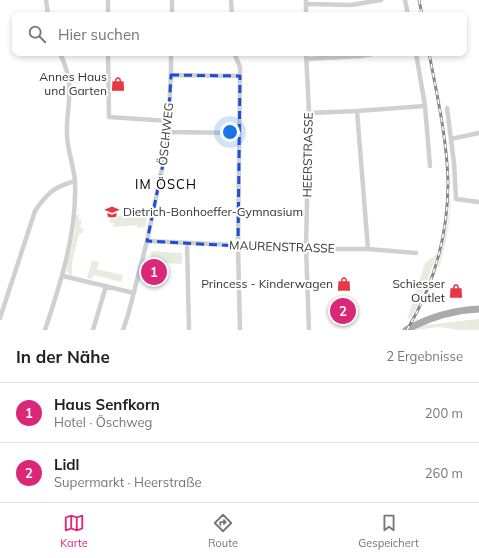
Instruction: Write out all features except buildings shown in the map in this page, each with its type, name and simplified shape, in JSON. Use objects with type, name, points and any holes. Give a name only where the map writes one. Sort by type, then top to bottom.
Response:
[{"type":"main road","points":[[406,330],[432,319],[456,312],[479,309]]},
{"type":"street","points":[[46,0],[48,12]]},
{"type":"street","points":[[108,0],[108,12]]},
{"type":"street","points":[[172,0],[172,12]]},
{"type":"street","points":[[231,0],[232,12]]},
{"type":"street","points":[[306,2],[351,5],[381,0]]},
{"type":"street","points":[[405,0],[407,12]]},
{"type":"street","points":[[45,330],[63,276],[72,231],[75,181],[66,134],[69,82],[61,56]]},
{"type":"street","points":[[108,56],[109,117],[169,121]]},
{"type":"street","name":"ÖSCHWEG","points":[[123,330],[134,294],[147,241],[167,145],[171,56]]},
{"type":"street","points":[[235,56],[240,67],[238,246],[240,330]]},
{"type":"street","points":[[306,59],[361,56]]},
{"type":"street","points":[[417,56],[425,106],[430,166]]},
{"type":"street","name":"HEERSTRASSE","points":[[306,59],[309,113],[306,248],[309,330]]},
{"type":"street","points":[[171,75],[240,76]]},
{"type":"street","points":[[309,113],[425,106]]},
{"type":"street","points":[[447,108],[456,199],[479,202]]},
{"type":"street","points":[[357,111],[368,249]]},
{"type":"street","points":[[168,132],[240,133]]},
{"type":"street","points":[[451,139],[479,133]]},
{"type":"street","points":[[0,318],[35,212],[43,198],[51,191],[61,185],[75,181]]},
{"type":"street","name":"MAURENSTRASSE","points":[[147,241],[238,246],[368,249],[416,253]]},
{"type":"street","points":[[187,244],[189,330]]},
{"type":"street","points":[[63,276],[134,294]]},
{"type":"street","points":[[93,330],[106,286]]},
{"type":"highlighted area","points":[[171,75],[240,76],[238,246],[147,241],[167,145]]},
{"type":"shaded area","points":[[450,199],[447,234],[439,268],[448,222]]},
{"type":"shaded area","points":[[76,215],[79,215],[78,219],[82,220],[80,227],[83,228],[82,234],[79,233],[72,263],[72,276],[67,272],[67,268],[75,232]]},
{"type":"shaded area","points":[[111,216],[148,216],[145,227],[137,228],[137,225],[113,227],[114,223],[109,222]]},
{"type":"shaded area","points":[[151,251],[182,253],[182,264],[150,262]]},
{"type":"shaded area","points":[[437,254],[420,299],[409,319],[408,317],[425,263]]},
{"type":"shaded area","points":[[92,260],[99,262],[97,269],[123,275],[121,282],[94,275],[92,279],[87,278]]},
{"type":"shaded area","points":[[479,319],[479,330],[459,330],[440,327],[414,330],[425,325]]},
{"type":"railway","points":[[419,0],[421,12]]},
{"type":"railway","points":[[407,330],[425,295],[438,259],[447,201],[448,182],[446,150],[430,56]]},
{"type":"place","name":"Annes Haus und Garten","points":[[118,84]]},
{"type":"place","name":"Dietrich-Bonhoeffer-Gymnasium","points":[[112,212]]},
{"type":"place","name":"Haus Senfkorn","points":[[154,272]]},
{"type":"place","name":"Princess - Kinderwagen","points":[[344,284]]},
{"type":"place","name":"Schiesser Outlet","points":[[456,291]]},
{"type":"place","name":"Lidl","points":[[343,311]]},
{"type":"district","name":"IM ÖSCH","points":[[166,184]]}]
